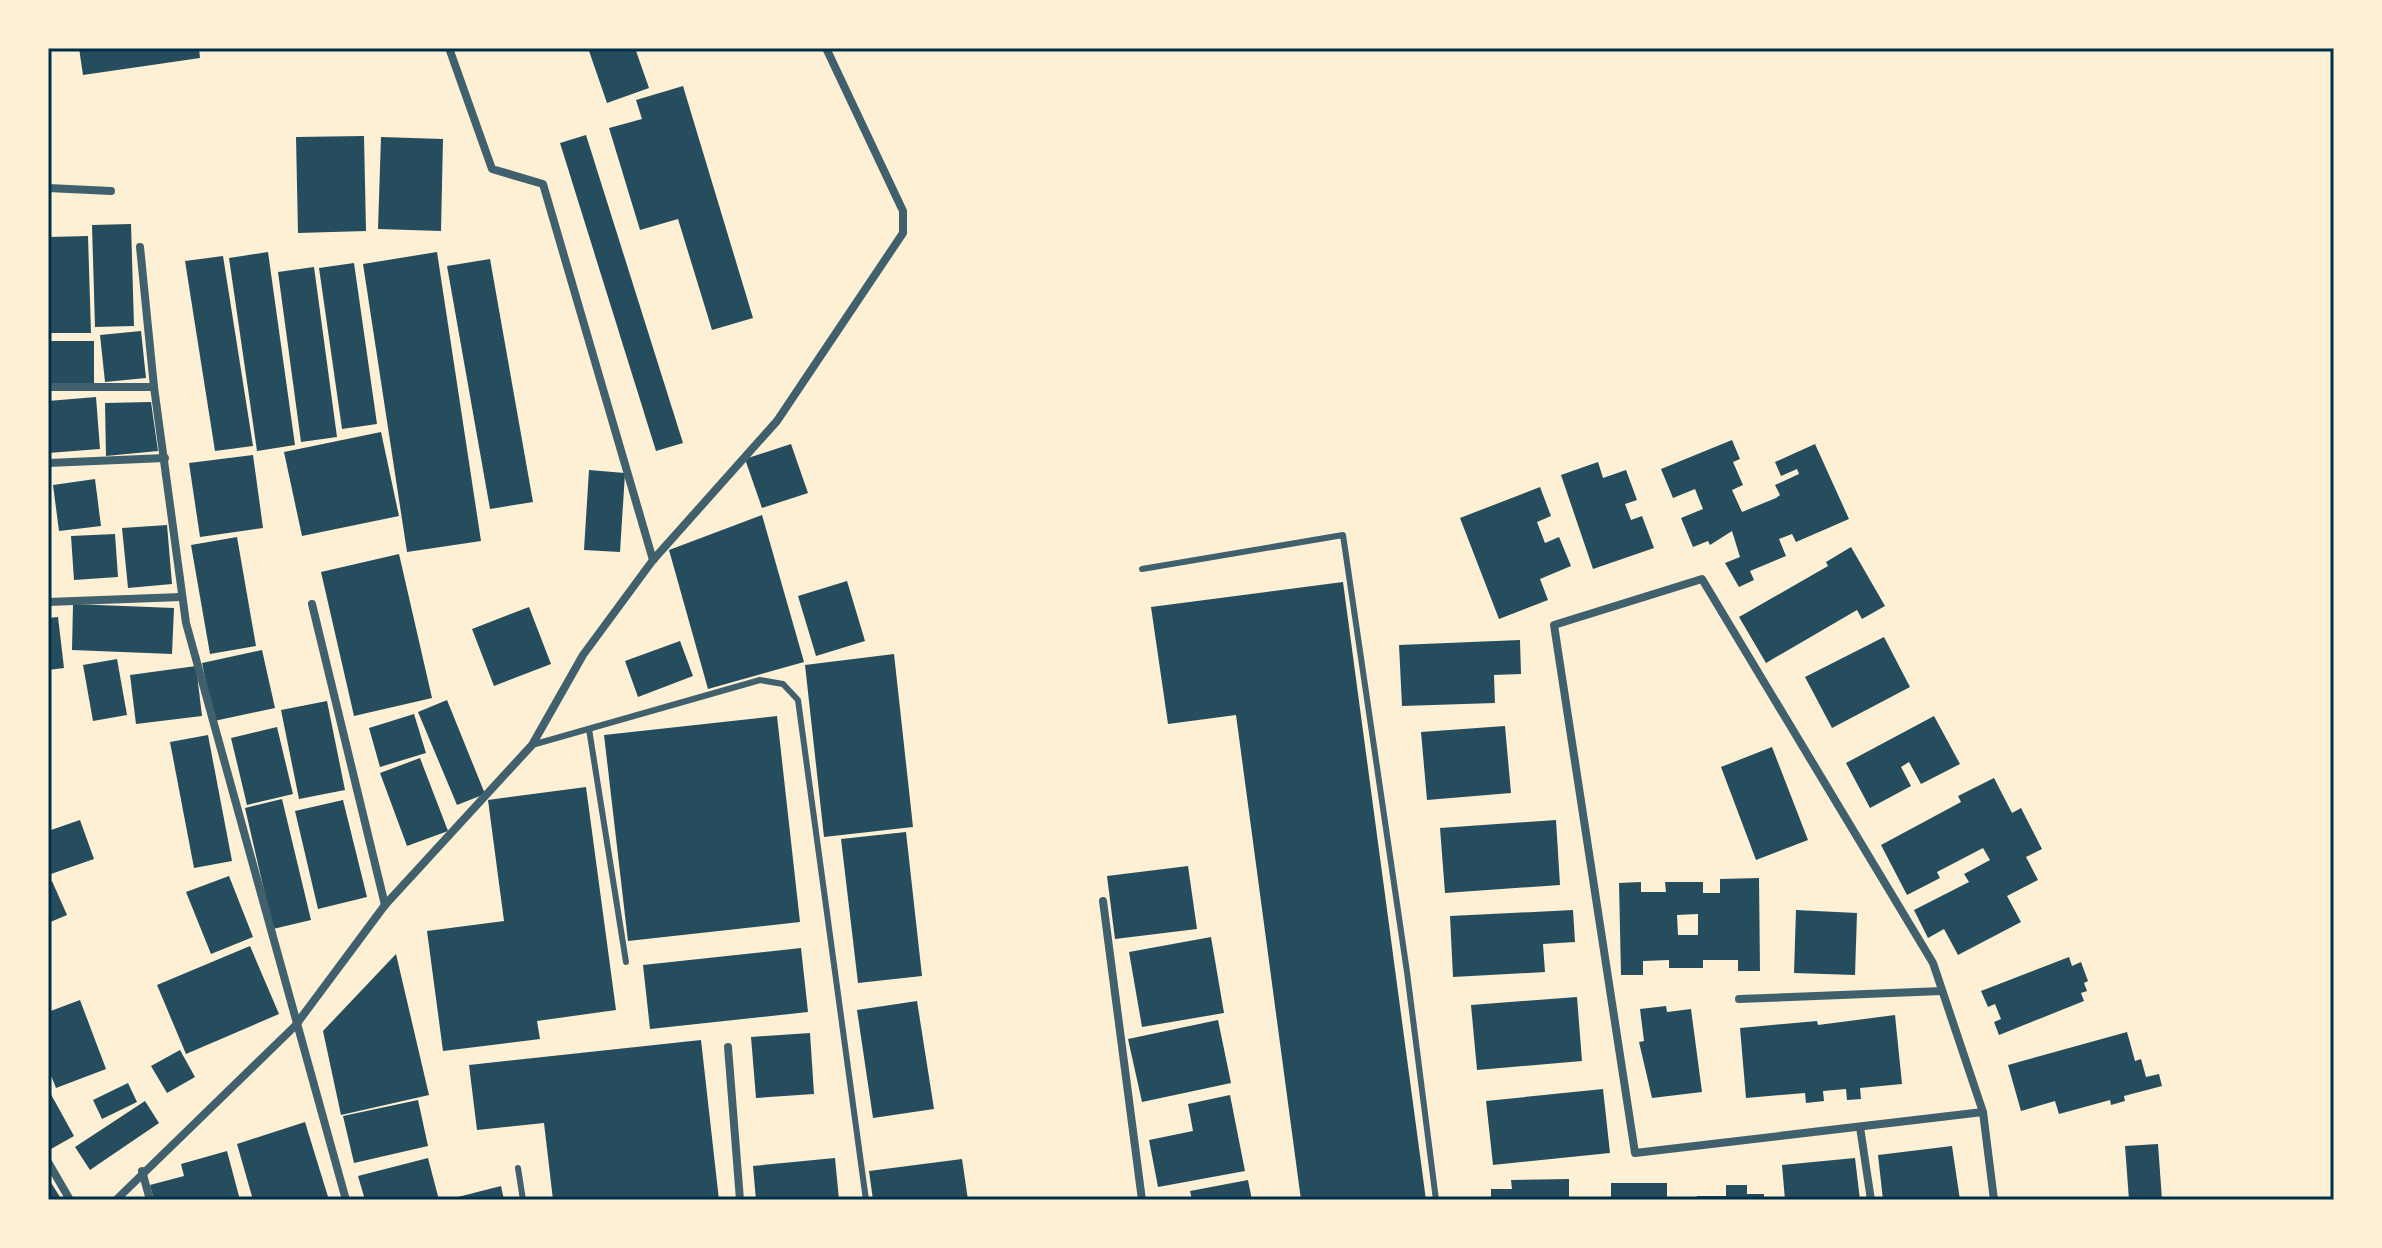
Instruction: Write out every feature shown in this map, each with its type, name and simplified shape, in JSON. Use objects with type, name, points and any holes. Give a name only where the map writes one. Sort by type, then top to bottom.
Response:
[{"type":"street","points":[[449,48],[492,169],[543,184],[653,560]]},
{"type":"street","points":[[116,1200],[142,1171],[295,1026],[385,905],[532,745],[583,655],[653,560],[777,421],[903,233],[903,211],[826,48]]},
{"type":"street","points":[[48,188],[111,191]]},
{"type":"street","points":[[140,247],[181,597],[295,1026],[346,1200]]},
{"type":"street","points":[[48,387],[154,387]]},
{"type":"street","points":[[48,463],[165,458]]},
{"type":"street","points":[[1983,1112],[1635,1153],[1554,625],[1702,579],[1933,963],[1983,1112],[1994,1200]]},
{"type":"street","points":[[48,602],[181,597]]},
{"type":"street","points":[[312,604],[385,905]]},
{"type":"street","points":[[1103,901],[1142,1200]]},
{"type":"street","points":[[1739,999],[1942,991]]},
{"type":"street","points":[[728,1047],[740,1200]]},
{"type":"street","points":[[1860,1127],[1871,1200]]},
{"type":"street","points":[[48,1162],[70,1200]]},
{"type":"street","points":[[142,1171],[150,1200]]},
{"type":"lane","points":[[1142,569],[1343,535],[1407,972],[1436,1200]]},
{"type":"lane","points":[[532,745],[760,680],[783,684],[798,700],[866,1200]]},
{"type":"lane","points":[[589,729],[626,962]]},
{"type":"lane","points":[[518,1168],[523,1200]]},
{"type":"building","points":[[79,48],[199,48],[200,58],[83,75]]},
{"type":"building","points":[[588,48],[635,48],[649,88],[607,103]]},
{"type":"building","points":[[683,86],[753,318],[712,330],[678,219],[640,230],[609,128],[642,119],[636,100]]},
{"type":"building","points":[[586,135],[683,443],[656,451],[560,143]]},
{"type":"building","points":[[364,136],[366,231],[298,233],[296,137]]},
{"type":"building","points":[[381,137],[443,139],[441,231],[378,229]]},
{"type":"building","points":[[131,224],[134,326],[95,327],[92,225]]},
{"type":"building","points":[[88,236],[91,333],[48,333],[48,237]]},
{"type":"building","points":[[268,252],[295,445],[257,451],[229,258]]},
{"type":"building","points":[[437,252],[481,541],[407,552],[363,264]]},
{"type":"building","points":[[223,256],[253,446],[215,451],[185,261]]},
{"type":"building","points":[[490,259],[533,502],[490,509],[447,266]]},
{"type":"building","points":[[354,263],[377,424],[342,429],[319,268]]},
{"type":"building","points":[[314,267],[337,437],[301,442],[278,272]]},
{"type":"building","points":[[141,331],[146,378],[105,382],[100,335]]},
{"type":"building","points":[[48,341],[94,341],[94,384],[48,384]]},
{"type":"building","points":[[96,397],[100,449],[48,453],[48,401]]},
{"type":"building","points":[[151,402],[158,451],[106,456],[105,403]]},
{"type":"building","points":[[381,432],[399,516],[302,536],[284,452]]},
{"type":"building","points":[[1732,440],[1740,459],[1733,462],[1743,485],[1732,490],[1742,512],[1776,498],[1780,495],[1775,485],[1799,474],[1797,469],[1781,476],[1775,462],[1815,444],[1849,519],[1796,542],[1792,534],[1779,539],[1786,556],[1750,571],[1754,580],[1739,587],[1725,563],[1740,557],[1732,531],[1710,545],[1708,541],[1693,547],[1681,518],[1703,509],[1695,489],[1673,498],[1661,469]]},
{"type":"building","points":[[791,444],[808,493],[762,508],[745,459]]},
{"type":"building","points":[[253,455],[263,528],[200,537],[189,463]]},
{"type":"building","points":[[1598,462],[1603,478],[1626,470],[1637,500],[1625,504],[1631,520],[1642,516],[1654,548],[1593,569],[1561,475]]},
{"type":"building","points":[[589,470],[625,473],[620,552],[584,550]]},
{"type":"building","points":[[95,479],[101,526],[59,531],[53,485]]},
{"type":"building","points":[[1540,487],[1551,516],[1537,522],[1545,543],[1559,537],[1571,566],[1540,579],[1548,600],[1499,619],[1460,518]]},
{"type":"building","points":[[762,515],[804,662],[708,689],[669,550]]},
{"type":"building","points":[[167,525],[172,584],[128,588],[122,528]]},
{"type":"building","points":[[115,534],[118,577],[74,580],[71,536]]},
{"type":"building","points":[[237,537],[256,646],[210,654],[191,545]]},
{"type":"building","points":[[1851,547],[1885,606],[1862,619],[1857,610],[1766,663],[1739,617],[1828,566],[1826,562]]},
{"type":"building","points":[[399,554],[432,698],[354,716],[321,572]]},
{"type":"building","points":[[847,581],[865,641],[816,656],[798,596]]},
{"type":"building","points":[[1343,582],[1426,1200],[1301,1200],[1236,715],[1168,724],[1151,607]]},
{"type":"building","points":[[73,604],[174,608],[172,654],[72,650]]},
{"type":"building","points":[[529,607],[551,664],[494,686],[472,629]]},
{"type":"building","points":[[58,617],[64,668],[48,670],[48,618]]},
{"type":"building","points":[[1884,637],[1910,687],[1832,728],[1805,677]]},
{"type":"building","points":[[1520,640],[1521,674],[1494,675],[1495,703],[1402,706],[1399,645]]},
{"type":"building","points":[[680,641],[693,676],[638,697],[625,661]]},
{"type":"building","points":[[262,650],[275,708],[214,721],[202,663]]},
{"type":"building","points":[[894,654],[913,827],[824,837],[805,665]]},
{"type":"building","points":[[117,659],[127,715],[93,721],[83,665]]},
{"type":"building","points":[[196,666],[202,716],[136,724],[130,675]]},
{"type":"building","points":[[447,700],[485,794],[457,805],[418,712]]},
{"type":"building","points":[[327,701],[345,790],[299,799],[281,710]]},
{"type":"building","points":[[414,714],[426,753],[380,767],[369,728]]},
{"type":"building","points":[[777,716],[800,922],[628,941],[604,735]]},
{"type":"building","points":[[1934,716],[1960,764],[1921,784],[1909,762],[1901,767],[1911,786],[1870,808],[1846,763]]},
{"type":"building","points":[[1505,726],[1511,793],[1427,800],[1421,732]]},
{"type":"building","points":[[277,727],[293,794],[247,805],[231,738]]},
{"type":"building","points":[[208,735],[232,861],[194,868],[170,742]]},
{"type":"building","points":[[1772,747],[1808,840],[1756,860],[1721,767]]},
{"type":"building","points":[[420,758],[448,831],[407,846],[380,773]]},
{"type":"building","points":[[1994,778],[2012,813],[2021,808],[2042,849],[2026,857],[2038,880],[2007,896],[2021,922],[1958,955],[1944,929],[1928,938],[1914,910],[1969,882],[1964,874],[1990,860],[1983,848],[1937,872],[1940,878],[1907,895],[1881,845],[1961,802],[1958,796]]},
{"type":"building","points":[[586,787],[616,1010],[537,1021],[540,1039],[443,1051],[427,931],[504,921],[488,800]]},
{"type":"building","points":[[282,799],[311,920],[273,929],[245,808]]},
{"type":"building","points":[[343,800],[367,897],[318,909],[295,811]]},
{"type":"building","points":[[80,820],[94,859],[48,875],[48,831]]},
{"type":"building","points":[[1556,820],[1560,885],[1445,893],[1440,828]]},
{"type":"building","points":[[906,832],[922,976],[858,983],[841,839]]},
{"type":"building","points":[[1188,866],[1197,929],[1115,939],[1107,876]]},
{"type":"building","points":[[229,876],[253,937],[211,954],[186,892]]},
{"type":"building","points":[[1759,878],[1760,971],[1738,971],[1738,960],[1703,960],[1703,968],[1669,968],[1669,960],[1643,961],[1643,975],[1621,975],[1619,883],[1641,882],[1641,892],[1666,892],[1665,882],[1703,882],[1703,893],[1720,893],[1720,879]],"holes":[[[1698,914],[1698,935],[1678,935],[1677,915]]]},
{"type":"building","points":[[52,881],[67,915],[48,923],[48,883]]},
{"type":"building","points":[[1573,910],[1575,942],[1543,944],[1545,972],[1453,977],[1450,916]]},
{"type":"building","points":[[1796,910],[1857,913],[1855,975],[1794,973]]},
{"type":"building","points":[[1211,937],[1224,1013],[1142,1027],[1129,952]]},
{"type":"building","points":[[250,946],[279,1014],[186,1054],[157,985]]},
{"type":"building","points":[[801,948],[808,1012],[650,1029],[643,965]]},
{"type":"building","points":[[396,954],[429,1095],[341,1115],[323,1031]]},
{"type":"building","points":[[2069,957],[2072,966],[2081,962],[2088,981],[2084,983],[2087,991],[2081,993],[2084,1001],[1999,1035],[1994,1022],[2001,1019],[1995,1004],[1988,1007],[1981,991]]},
{"type":"building","points":[[1577,997],[1582,1061],[1477,1070],[1471,1005]]},
{"type":"building","points":[[80,1000],[106,1069],[56,1088],[48,1068],[48,1012]]},
{"type":"building","points":[[917,1001],[934,1109],[873,1118],[857,1010]]},
{"type":"building","points":[[1666,1006],[1667,1012],[1691,1009],[1702,1092],[1652,1098],[1639,1042],[1644,1041],[1640,1009]]},
{"type":"building","points":[[1895,1015],[1902,1084],[1860,1088],[1861,1099],[1847,1100],[1846,1089],[1823,1091],[1824,1101],[1806,1103],[1805,1093],[1746,1098],[1740,1028],[1817,1021],[1818,1025]]},
{"type":"building","points":[[1218,1020],[1231,1083],[1142,1102],[1128,1039]]},
{"type":"building","points":[[2127,1032],[2135,1061],[2141,1059],[2146,1077],[2159,1074],[2162,1086],[2124,1096],[2125,1101],[2111,1105],[2110,1100],[2059,1114],[2055,1101],[2021,1111],[2008,1065]]},
{"type":"building","points":[[810,1033],[814,1094],[756,1098],[751,1037]]},
{"type":"building","points":[[701,1040],[719,1200],[553,1200],[544,1123],[477,1130],[469,1065]]},
{"type":"building","points":[[180,1050],[195,1077],[167,1093],[151,1066]]},
{"type":"building","points":[[128,1083],[137,1102],[102,1119],[93,1100]]},
{"type":"building","points":[[48,1089],[74,1136],[51,1149],[48,1144]]},
{"type":"building","points":[[1603,1089],[1610,1153],[1493,1165],[1486,1101]]},
{"type":"building","points":[[1230,1095],[1245,1171],[1158,1187],[1149,1140],[1193,1131],[1188,1104]]},
{"type":"building","points":[[418,1100],[428,1146],[354,1163],[343,1116]]},
{"type":"building","points":[[145,1101],[159,1123],[90,1170],[75,1147]]},
{"type":"building","points":[[305,1122],[329,1200],[253,1200],[237,1144]]},
{"type":"building","points":[[2158,1144],[2162,1200],[2129,1200],[2125,1146]]},
{"type":"building","points":[[1952,1146],[1960,1200],[1883,1200],[1878,1155]]},
{"type":"building","points":[[227,1151],[240,1200],[154,1200],[150,1185],[184,1176],[181,1164]]},
{"type":"building","points":[[428,1158],[439,1200],[365,1200],[358,1176]]},
{"type":"building","points":[[835,1158],[839,1200],[756,1200],[753,1166]]},
{"type":"building","points":[[1855,1158],[1860,1200],[1785,1200],[1782,1165]]},
{"type":"building","points":[[962,1159],[968,1200],[873,1200],[869,1171]]},
{"type":"building","points":[[48,1178],[62,1200],[48,1200]]},
{"type":"building","points":[[1569,1179],[1569,1200],[1491,1200],[1491,1189],[1512,1189],[1511,1180]]},
{"type":"building","points":[[1248,1180],[1252,1200],[1192,1200],[1190,1191]]},
{"type":"building","points":[[1611,1183],[1667,1183],[1667,1200],[1611,1200]]},
{"type":"building","points":[[1726,1185],[1747,1185],[1747,1194],[1764,1194],[1764,1200],[1697,1200],[1697,1196],[1726,1196]]},
{"type":"building","points":[[501,1186],[504,1200],[450,1199]]}]
